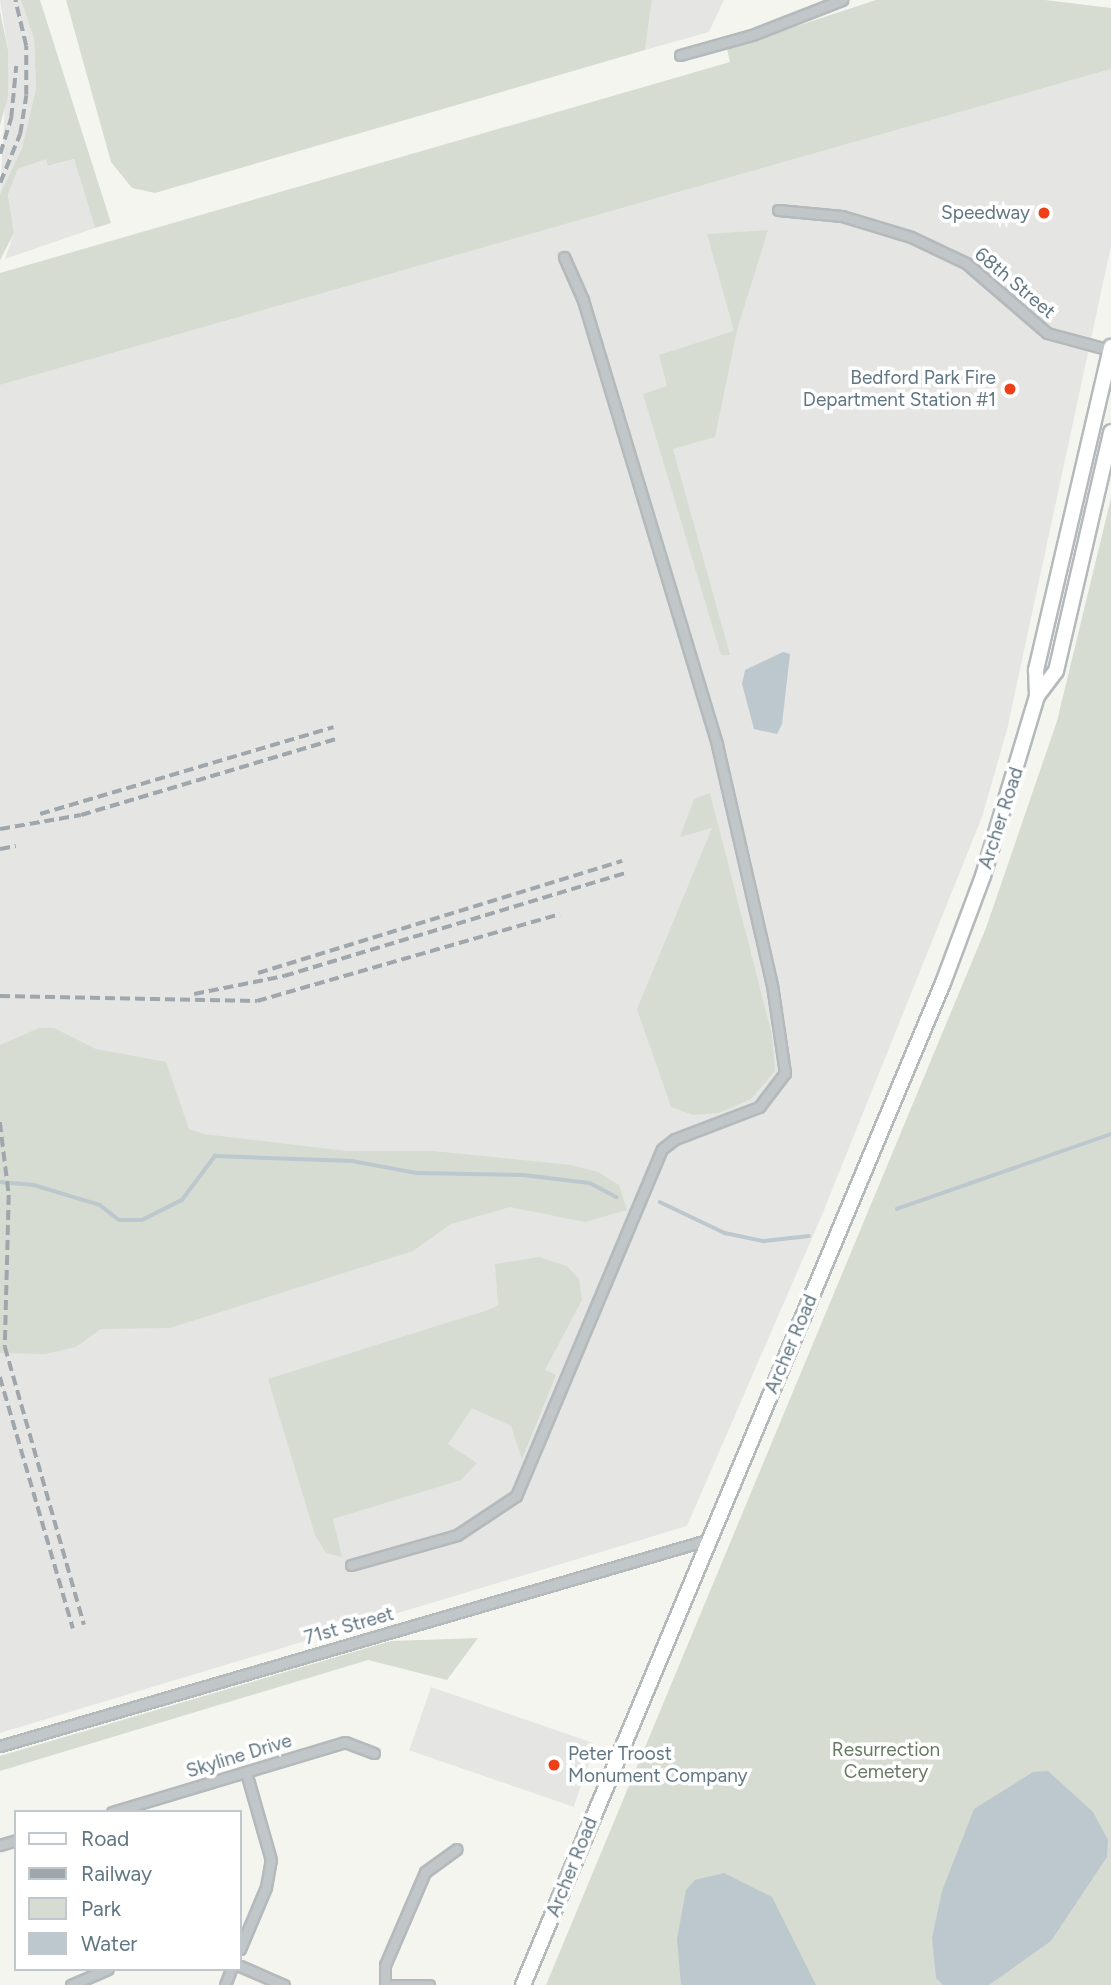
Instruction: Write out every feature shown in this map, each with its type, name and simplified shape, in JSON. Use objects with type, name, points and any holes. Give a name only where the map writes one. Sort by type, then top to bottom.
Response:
[{"type":"main road","name":"Archer Road","points":[[1037,696],[1036,670],[1111,349]]},
{"type":"main road","name":"Archer Road","points":[[523,1985],[707,1540],[943,983],[1037,696],[1056,671],[1107,470],[1111,432]]},
{"type":"street","points":[[680,55],[752,35],[842,0]]},
{"type":"street","name":"68th Street","points":[[778,210],[842,216],[911,237],[966,263],[1047,333],[1111,349]]},
{"type":"street","points":[[351,1564],[457,1535],[516,1496],[662,1149],[675,1139],[759,1107],[785,1073],[772,985],[717,744],[583,300],[564,257]]},
{"type":"street","name":"71st Street","points":[[0,1746],[707,1540]]},
{"type":"street","name":"Skyline Drive","points":[[120,1810],[345,1742],[374,1754]]},
{"type":"street","points":[[242,1944],[266,1887],[271,1860],[246,1772]]},
{"type":"street","points":[[385,1985],[386,1965],[425,1872],[457,1849]]},
{"type":"street","points":[[242,1967],[284,1985]]},
{"type":"street","points":[[71,1985],[103,1971]]},
{"type":"street","points":[[392,1985],[429,1985]]},
{"type":"shaded area","points":[[0,0],[21,0],[34,39],[36,89],[22,148],[0,194],[8,50]]},
{"type":"shaded area","points":[[652,0],[724,0],[709,32],[645,50]]},
{"type":"shaded area","points":[[1111,69],[1111,246],[1007,730],[982,817],[822,1215],[687,1526],[0,1733],[0,385]]},
{"type":"shaded area","points":[[46,158],[49,166],[74,159],[95,228],[5,259],[14,233],[8,193],[18,169]]},
{"type":"shaded area","points":[[431,1687],[596,1744],[574,1807],[409,1750]]},
{"type":"green space","points":[[21,0],[40,0],[111,223],[95,228],[74,159],[48,166],[46,159],[18,169],[8,194],[14,233],[0,260],[0,194],[22,148],[36,89],[34,39]]},
{"type":"green space","points":[[66,0],[652,0],[645,50],[155,193],[132,188],[111,162]]},
{"type":"green space","points":[[876,0],[1045,0],[1111,8],[1111,69],[0,385],[0,273],[730,62],[727,49]]},
{"type":"green space","points":[[0,11],[8,50],[8,96],[0,126]]},
{"type":"green space","points":[[768,230],[737,330],[715,437],[673,449],[730,655],[721,655],[643,394],[667,386],[659,355],[734,331],[707,234]]},
{"type":"green space","name":"Resurrection Cemetery","points":[[1111,498],[1111,1985],[546,1985],[986,928],[1057,721]]},
{"type":"green space","points":[[710,793],[772,1035],[775,1071],[751,1099],[719,1113],[693,1115],[671,1107],[637,1009],[712,828],[680,837],[694,799]]},
{"type":"green space","points":[[39,1028],[54,1028],[96,1049],[166,1062],[189,1129],[204,1134],[347,1151],[434,1151],[571,1165],[598,1172],[619,1185],[627,1210],[585,1222],[510,1207],[451,1224],[413,1251],[170,1328],[101,1329],[76,1347],[45,1354],[0,1353],[0,1045]]},
{"type":"green space","points":[[539,1257],[567,1266],[579,1279],[582,1300],[545,1370],[556,1375],[522,1459],[511,1426],[472,1408],[448,1444],[477,1463],[461,1480],[333,1519],[342,1557],[326,1553],[315,1535],[268,1379],[491,1309],[498,1305],[495,1264]]},
{"type":"green space","points":[[478,1638],[447,1680],[368,1660],[0,1771],[0,1756],[391,1641]]},
{"type":"water","points":[[783,652],[790,654],[782,724],[777,734],[754,729],[742,684],[745,670]]},
{"type":"water","points":[[1048,1771],[1093,1812],[1108,1840],[1107,1857],[1051,1941],[989,1985],[943,1985],[936,1978],[932,1938],[942,1891],[974,1809],[1033,1772]]},
{"type":"water","points":[[724,1873],[772,1897],[816,1985],[681,1985],[677,1939],[686,1890],[695,1880]]},
{"type":"waterway","points":[[897,1209],[1111,1134]]},
{"type":"waterway","points":[[0,1182],[34,1185],[100,1205],[119,1220],[142,1220],[182,1200],[215,1156],[352,1161],[417,1173],[523,1175],[590,1183],[616,1197]]},
{"type":"waterway","points":[[660,1202],[725,1233],[764,1241],[809,1236]]},
{"type":"railway","points":[[0,183],[20,134],[26,95],[26,46],[15,0]]},
{"type":"railway","points":[[0,154],[11,118],[16,66]]},
{"type":"railway","points":[[40,814],[333,727]]},
{"type":"railway","points":[[0,829],[81,815],[336,739]]},
{"type":"railway","points":[[0,849],[16,846]]},
{"type":"railway","points":[[258,973],[622,861]]},
{"type":"railway","points":[[194,994],[284,976],[626,873]]},
{"type":"railway","points":[[0,996],[257,1001],[560,914]]},
{"type":"railway","points":[[0,1122],[9,1195],[5,1347],[84,1625]]},
{"type":"railway","points":[[0,1377],[73,1629]]},
{"type":"place","name":"Speedway","points":[[1044,213]]},
{"type":"place","name":"Bedford Park Fire Department Station #1","points":[[1010,389]]},
{"type":"place","name":"Peter Troost Monument Company","points":[[554,1765]]}]
